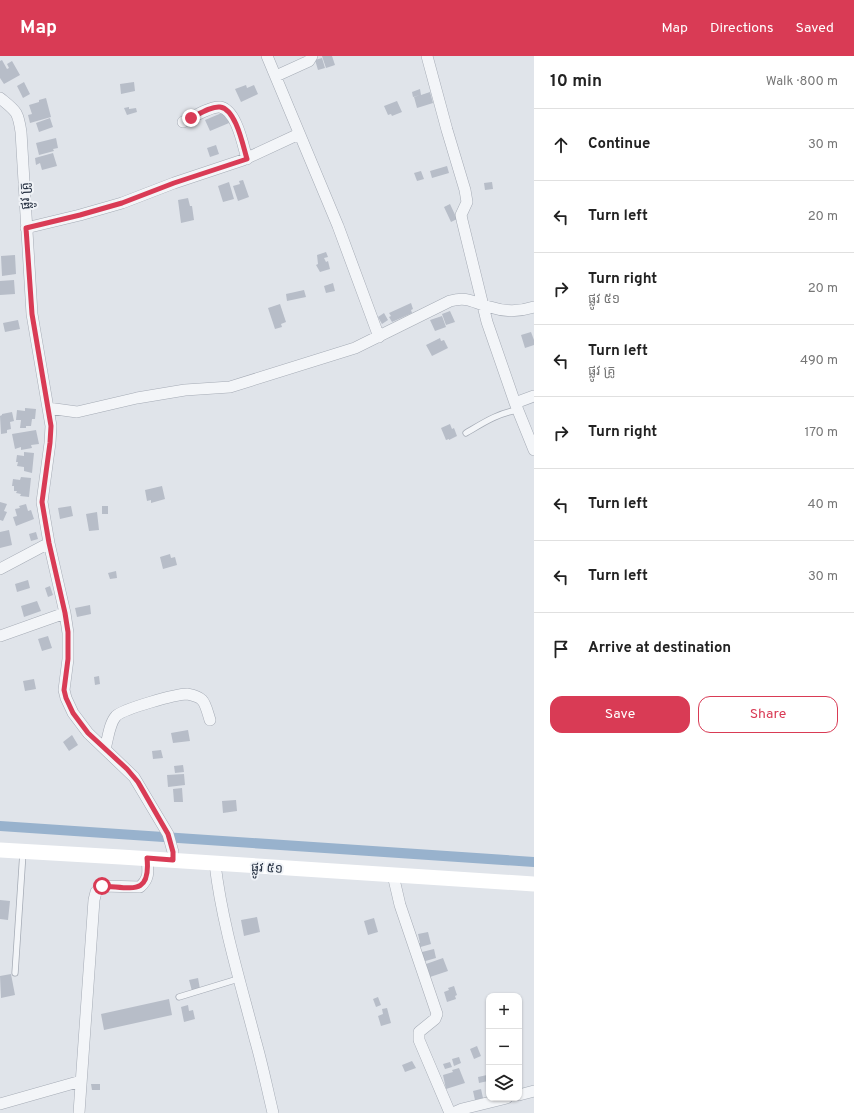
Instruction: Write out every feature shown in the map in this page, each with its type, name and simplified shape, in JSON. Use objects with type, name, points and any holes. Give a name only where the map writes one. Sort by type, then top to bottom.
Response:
[{"type":"main road","name":"ផ្លូវ ៥១","points":[[0,850],[147,858],[173,856],[216,864],[534,884]]},
{"type":"street","points":[[268,56],[338,226],[379,337]]},
{"type":"street","points":[[276,76],[309,61],[312,56]]},
{"type":"street","points":[[427,56],[465,190],[467,202],[461,215],[482,305],[493,342],[534,450]]},
{"type":"street","name":"ផ្លូវ គ្រូ","points":[[0,98],[14,109],[19,117],[32,314],[48,408],[51,435],[42,502],[49,543],[65,613],[68,646],[64,690],[73,713],[79,722],[88,733],[134,777],[168,834],[173,856]]},
{"type":"street","points":[[182,122],[212,108],[220,107],[225,109],[235,120],[247,159]]},
{"type":"street","points":[[26,228],[122,203],[174,183],[247,159],[299,134]]},
{"type":"street","points":[[48,408],[76,412],[137,398],[185,390],[230,387],[355,348],[450,301],[465,299],[500,310],[533,310]]},
{"type":"street","points":[[517,407],[534,396]]},
{"type":"street","points":[[0,569],[49,543]]},
{"type":"street","points":[[0,636],[65,613]]},
{"type":"street","points":[[106,749],[114,719],[118,715],[136,707],[164,699],[186,694],[195,696],[202,700],[210,720]]},
{"type":"street","points":[[78,1113],[94,900],[96,892],[102,886],[132,888],[140,887],[146,882],[148,871],[147,858]]},
{"type":"street","points":[[216,864],[219,891],[238,979],[256,1041],[273,1113]]},
{"type":"street","points":[[393,875],[400,905],[437,1014],[435,1019],[419,1032],[419,1040],[451,1113],[495,1101]]},
{"type":"street","points":[[0,1104],[81,1081]]},
{"type":"street","points":[[522,1094],[534,1091]]},
{"type":"lane","points":[[466,433],[500,414],[517,407]]},
{"type":"lane","points":[[15,973],[23,852]]},
{"type":"lane","points":[[179,997],[238,979]]},
{"type":"building","points":[[322,56],[332,56],[335,65],[326,68]]},
{"type":"building","points":[[322,58],[325,68],[318,70],[315,60]]},
{"type":"building","points":[[2,60],[7,69],[9,68],[7,64],[12,61],[20,75],[4,84],[0,78],[0,61]]},
{"type":"building","points":[[24,82],[30,94],[23,98],[17,86]]},
{"type":"building","points":[[134,82],[135,91],[121,94],[120,84]]},
{"type":"building","points":[[246,85],[247,88],[254,85],[258,94],[241,102],[235,89]]},
{"type":"building","points":[[420,89],[421,95],[430,92],[433,103],[417,108],[414,97],[420,95],[413,97],[412,92]]},
{"type":"building","points":[[46,98],[51,117],[30,123],[28,115],[32,114],[29,105]]},
{"type":"building","points":[[397,101],[402,112],[392,116],[391,114],[388,115],[384,106]]},
{"type":"building","points":[[129,107],[129,109],[136,108],[137,112],[127,115],[124,108]]},
{"type":"building","points":[[224,112],[229,123],[210,131],[205,120]]},
{"type":"building","points":[[50,118],[53,127],[39,132],[36,123]]},
{"type":"building","points":[[56,138],[58,148],[53,149],[54,151],[39,155],[36,143]]},
{"type":"building","points":[[216,145],[219,154],[210,157],[207,148]]},
{"type":"building","points":[[53,153],[57,166],[42,170],[40,163],[36,165],[35,158]]},
{"type":"building","points":[[447,166],[449,173],[432,178],[430,171]]},
{"type":"building","points":[[421,171],[424,179],[417,181],[414,173]]},
{"type":"building","points":[[243,180],[249,197],[238,201],[233,186],[240,184],[239,181]]},
{"type":"building","points":[[229,182],[234,199],[223,202],[218,186]]},
{"type":"building","points":[[492,182],[493,189],[485,190],[484,183]]},
{"type":"building","points":[[188,198],[190,206],[192,206],[194,220],[181,223],[178,200]]},
{"type":"building","points":[[450,204],[457,219],[451,222],[444,207]]},
{"type":"building","points":[[326,252],[328,257],[324,258],[326,262],[328,261],[330,269],[320,272],[316,265],[318,264],[317,255]]},
{"type":"building","points":[[15,255],[16,274],[2,276],[1,256]]},
{"type":"building","points":[[14,280],[15,294],[0,295],[0,281]]},
{"type":"building","points":[[333,283],[335,291],[326,293],[324,286]]},
{"type":"building","points":[[304,290],[306,297],[287,301],[286,294]]},
{"type":"building","points":[[411,303],[413,309],[411,310],[412,313],[392,322],[389,317],[391,316],[389,313]]},
{"type":"building","points":[[280,304],[286,322],[281,324],[282,327],[275,329],[268,308]]},
{"type":"building","points":[[450,311],[455,322],[446,325],[442,314]]},
{"type":"building","points":[[384,313],[388,320],[382,324],[378,317]]},
{"type":"building","points":[[442,316],[446,327],[435,331],[430,320]]},
{"type":"building","points":[[18,320],[20,329],[5,332],[3,323]]},
{"type":"building","points":[[531,332],[534,345],[525,348],[521,335]]},
{"type":"building","points":[[440,338],[441,341],[444,340],[448,348],[432,356],[426,345]]},
{"type":"building","points":[[25,408],[36,409],[35,419],[32,419],[31,426],[20,428],[21,420],[16,420],[17,410],[25,411]]},
{"type":"building","points":[[12,412],[14,421],[10,422],[11,429],[7,430],[7,433],[1,434],[0,416],[2,414]]},
{"type":"building","points":[[450,424],[452,429],[454,428],[457,436],[446,440],[441,428]]},
{"type":"building","points":[[36,430],[39,444],[31,445],[32,448],[21,450],[21,447],[15,449],[12,434]]},
{"type":"building","points":[[24,452],[34,453],[32,473],[24,471],[24,467],[17,466],[17,455],[24,456]]},
{"type":"building","points":[[21,477],[31,478],[29,497],[20,496],[21,494],[16,493],[17,491],[14,491],[14,486],[12,486],[13,479],[20,480]]},
{"type":"building","points":[[162,486],[165,499],[151,503],[151,500],[147,501],[145,490]]},
{"type":"building","points":[[0,502],[7,504],[4,511],[7,512],[3,521],[0,520]]},
{"type":"building","points":[[26,504],[28,511],[31,510],[34,519],[16,526],[13,517],[17,516],[15,509]]},
{"type":"building","points":[[71,506],[73,516],[60,519],[58,508]]},
{"type":"building","points":[[102,506],[108,506],[108,514],[102,514]]},
{"type":"building","points":[[97,512],[99,530],[89,531],[86,514]]},
{"type":"building","points":[[9,530],[12,545],[0,548],[0,532]]},
{"type":"building","points":[[36,532],[38,539],[31,541],[29,534]]},
{"type":"building","points":[[170,554],[171,558],[175,557],[177,565],[163,569],[160,557]]},
{"type":"building","points":[[116,571],[117,578],[110,579],[108,573]]},
{"type":"building","points":[[28,580],[30,588],[17,592],[15,584]]},
{"type":"building","points":[[50,586],[53,595],[48,597],[45,588]]},
{"type":"building","points":[[37,601],[41,611],[24,617],[21,606]]},
{"type":"building","points":[[90,605],[91,614],[77,617],[75,608]]},
{"type":"building","points":[[48,636],[52,648],[42,651],[38,639]]},
{"type":"building","points":[[99,676],[100,684],[95,685],[94,677]]},
{"type":"building","points":[[34,679],[36,689],[25,691],[23,681]]},
{"type":"building","points":[[188,730],[190,741],[173,743],[171,733]]},
{"type":"building","points":[[72,735],[78,745],[69,751],[63,742]]},
{"type":"building","points":[[161,750],[163,758],[153,759],[152,751]]},
{"type":"building","points":[[183,765],[184,772],[175,773],[174,766]]},
{"type":"building","points":[[184,774],[185,785],[168,787],[167,775]]},
{"type":"building","points":[[182,788],[183,802],[174,802],[173,789]]},
{"type":"building","points":[[236,800],[237,811],[223,813],[222,801]]},
{"type":"building","points":[[0,900],[10,901],[8,920],[0,919]]},
{"type":"building","points":[[257,917],[260,932],[244,936],[241,920]]},
{"type":"building","points":[[374,918],[378,932],[368,935],[364,921]]},
{"type":"building","points":[[428,932],[431,944],[417,948],[416,943],[420,943],[418,934]]},
{"type":"building","points":[[434,949],[436,958],[422,962],[422,952]]},
{"type":"building","points":[[443,958],[448,971],[430,977],[426,964]]},
{"type":"building","points":[[11,974],[15,995],[1,998],[0,976]]},
{"type":"building","points":[[198,978],[200,989],[192,991],[189,980]]},
{"type":"building","points":[[454,986],[457,995],[455,996],[456,999],[447,1002],[444,992],[449,990],[448,988]]},
{"type":"building","points":[[378,997],[381,1005],[376,1007],[373,999]]},
{"type":"building","points":[[169,999],[172,1015],[104,1030],[101,1014]]},
{"type":"building","points":[[188,1005],[189,1011],[193,1010],[195,1019],[184,1022],[181,1007]]},
{"type":"building","points":[[387,1008],[391,1023],[381,1026],[378,1016],[383,1014],[382,1009]]},
{"type":"building","points":[[477,1046],[481,1056],[474,1059],[470,1049]]},
{"type":"building","points":[[459,1057],[461,1063],[454,1066],[452,1059]]},
{"type":"building","points":[[412,1061],[416,1068],[405,1072],[402,1065]]},
{"type":"building","points":[[450,1062],[452,1067],[445,1069],[443,1064]]},
{"type":"building","points":[[459,1068],[465,1083],[446,1089],[443,1075],[453,1072],[452,1070]]},
{"type":"building","points":[[486,1075],[486,1081],[479,1083],[478,1077]]},
{"type":"building","points":[[91,1084],[100,1084],[100,1090],[92,1090]]},
{"type":"building","points":[[481,1089],[483,1098],[475,1100],[473,1091]]},
{"type":"waterway","points":[[0,826],[534,862]]},
{"type":"route","points":[[102,886],[132,888],[140,887],[146,882],[148,871],[147,858],[173,860],[173,852],[168,834],[134,777],[88,733],[79,722],[73,713],[64,690],[68,659],[68,632],[42,502],[51,426],[32,314],[26,228],[122,203],[174,183],[247,159],[235,120],[225,109],[220,107],[212,108],[191,118]]}]
